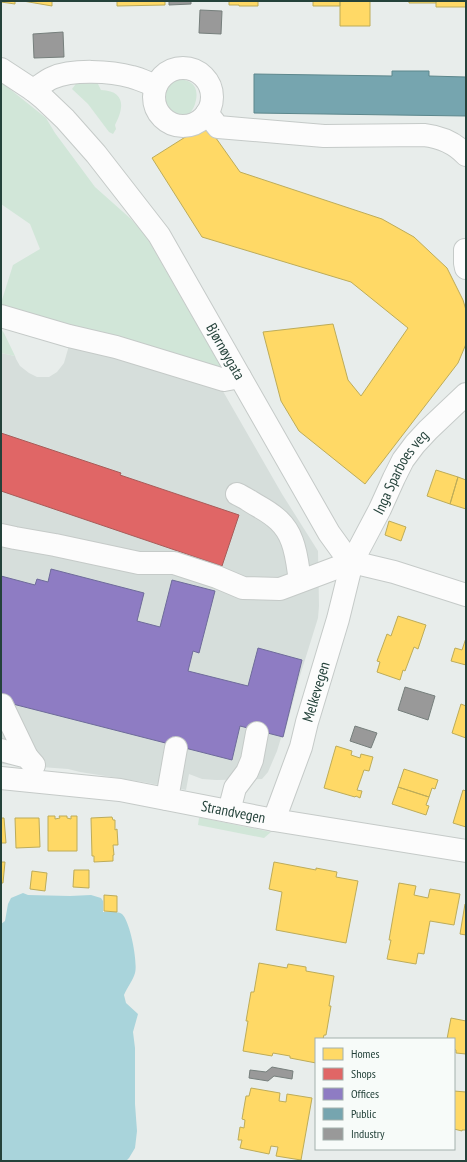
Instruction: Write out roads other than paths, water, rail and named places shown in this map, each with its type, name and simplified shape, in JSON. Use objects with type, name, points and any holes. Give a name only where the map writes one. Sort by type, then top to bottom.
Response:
[{"type":"street","points":[[178,68],[196,72],[204,77],[209,85],[212,95],[211,104],[207,114],[192,125],[173,125],[164,120],[158,113],[154,104],[156,86],[161,78],[178,68]]},
{"type":"street","name":"Bjørnøygata","points":[[1,69],[33,90],[65,119],[96,154],[159,235],[329,533],[342,552],[352,562]]},
{"type":"street","points":[[33,90],[52,78],[82,72],[98,72],[132,76],[156,86]]},
{"type":"street","points":[[207,114],[218,127],[324,136],[434,136],[456,146],[466,155]]},
{"type":"street","points":[[1,316],[224,380],[240,377]]},
{"type":"street","name":"Inga Sparboes veg","points":[[352,562],[380,509],[403,460],[428,430],[466,394]]},
{"type":"street","points":[[237,494],[247,498],[268,511],[283,525],[293,542],[300,581]]},
{"type":"street","points":[[1,535],[55,544],[139,563],[174,563],[217,577],[243,588],[280,588],[352,562],[394,572],[466,595]]},
{"type":"street","name":"Melkevegen","points":[[274,820],[301,747],[338,619],[352,562]]},
{"type":"street","points":[[2,705],[26,757],[39,770],[45,781]]},
{"type":"street","points":[[229,811],[235,788],[247,772],[252,760],[258,733]]},
{"type":"street","points":[[167,799],[176,748]]},
{"type":"street","points":[[1,750],[26,757]]},
{"type":"street","name":"Strandvegen","points":[[1,778],[45,781],[120,790],[274,820],[466,851]]},
{"type":"water","points":[[23,893],[28,895],[91,895],[101,898],[103,901],[103,912],[115,912],[122,914],[128,925],[133,942],[136,968],[134,976],[124,995],[126,1003],[138,1014],[133,1032],[135,1048],[135,1104],[137,1131],[135,1148],[126,1161],[1,1161],[1,924],[5,921],[8,904],[11,898]]}]
